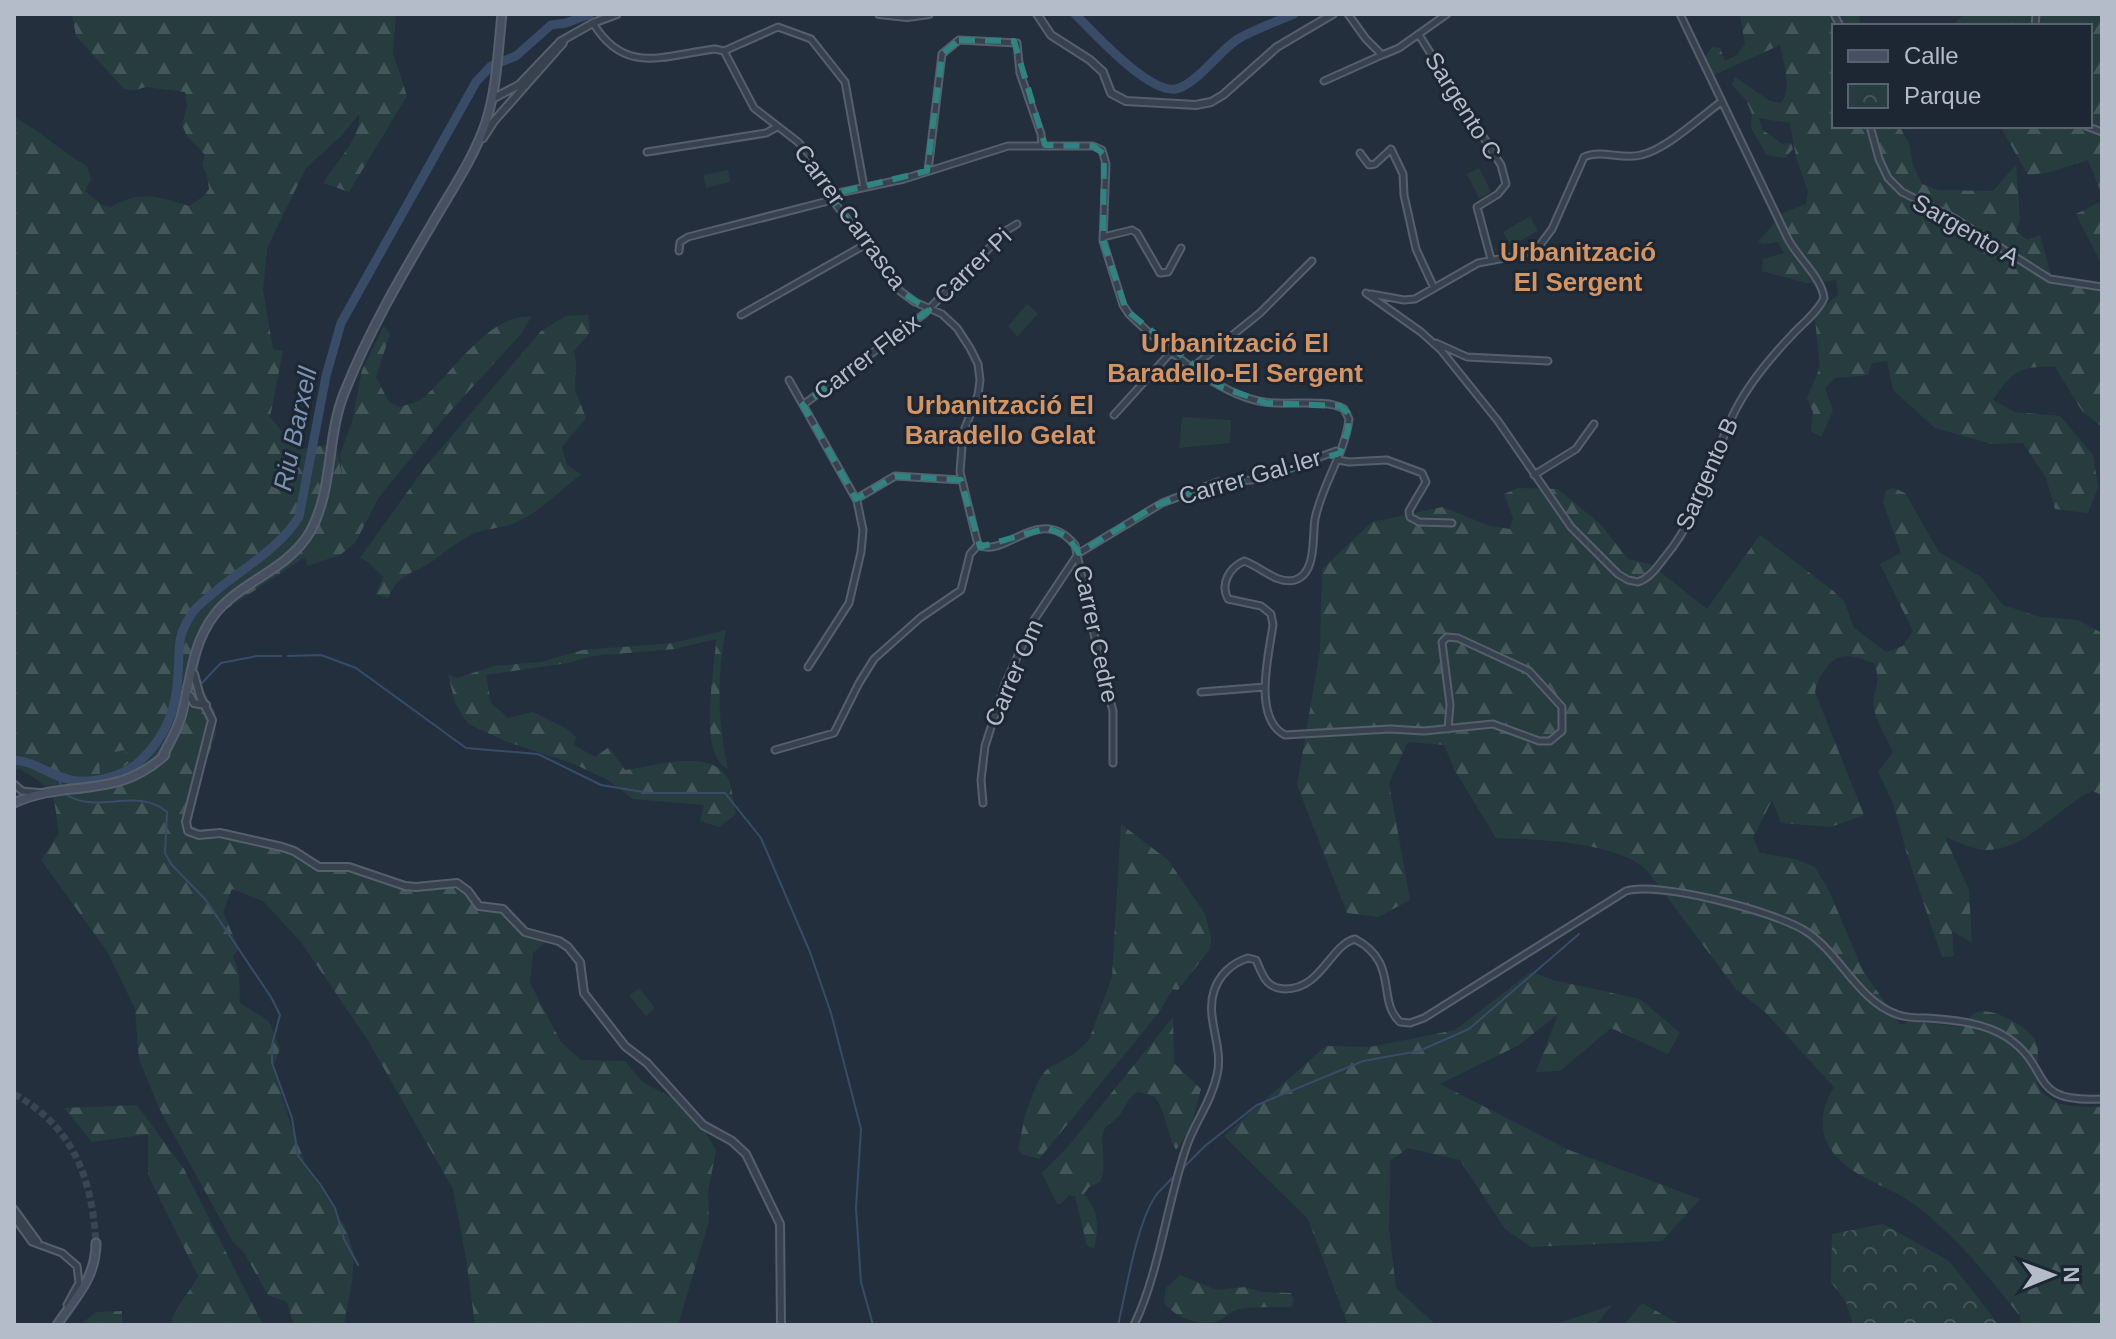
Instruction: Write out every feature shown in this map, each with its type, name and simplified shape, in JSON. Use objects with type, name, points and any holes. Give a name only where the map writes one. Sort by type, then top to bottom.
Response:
[{"type":"main road","points":[[163,756],[181,716],[203,633],[220,608],[290,556],[312,528],[322,502],[336,416],[348,384],[387,302],[471,157],[486,120],[492,99],[502,14]]},
{"type":"main road","points":[[14,803],[45,793],[126,781],[146,770],[163,756],[181,731],[191,703],[192,674]]},
{"type":"main road","points":[[59,1321],[92,1271],[96,1243]]},
{"type":"street","points":[[492,99],[515,87],[568,37],[617,14]]},
{"type":"street","points":[[879,14],[907,17],[929,14]]},
{"type":"street","points":[[1037,14],[1051,35],[1075,49],[1103,72],[1111,93],[1116,97],[1126,101],[1196,105],[1223,95],[1277,47],[1333,14]]},
{"type":"street","points":[[1349,14],[1366,39],[1382,55]]},
{"type":"street","points":[[1324,81],[1419,35],[1447,14]]},
{"type":"street","name":"Sargento B","points":[[1434,288],[1409,301],[1366,293],[1431,341],[1498,421],[1567,522],[1611,568],[1628,580],[1645,580],[1692,519],[1744,396],[1777,351],[1822,303],[1824,293],[1821,284],[1795,253],[1680,14]]},
{"type":"street","points":[[593,23],[613,49],[630,58],[715,49],[724,51],[778,27],[815,43],[845,82],[864,187]]},
{"type":"street","name":"Sargento C","points":[[1419,35],[1501,165],[1506,184],[1498,194],[1477,207],[1491,259]]},
{"type":"street","points":[[471,157],[492,124],[568,37]]},
{"type":"street","points":[[928,171],[942,54],[959,40],[1017,43],[1020,73],[1042,145]]},
{"type":"street","name":"Carrer Carrasca","points":[[724,51],[754,108],[809,154],[831,198],[868,243],[900,291],[949,320],[975,356],[979,372],[978,395],[961,443],[961,480],[978,545]]},
{"type":"street","points":[[495,75],[504,87],[515,87]]},
{"type":"street","points":[[492,99],[502,105],[516,99]]},
{"type":"street","points":[[1360,153],[1369,165],[1375,164],[1391,149],[1403,174],[1404,195],[1416,249],[1434,288],[1466,269],[1491,259],[1526,253],[1544,241],[1584,157],[1591,154],[1634,157],[1645,154],[1721,102]]},
{"type":"street","points":[[647,152],[766,133],[778,127]]},
{"type":"street","name":"Sargento A","points":[[1870,128],[1877,154],[1888,178],[1902,192],[1954,218],[2050,279],[2102,287]]},
{"type":"street","points":[[679,251],[680,242],[688,237],[1000,148],[1042,145],[1093,146],[1102,150],[1106,164],[1103,237],[1126,310],[1219,386],[1266,403],[1340,406],[1349,419],[1338,460],[1317,510],[1309,566],[1302,577],[1284,581],[1244,561],[1233,568],[1226,580],[1228,599],[1261,606],[1271,614],[1273,625],[1265,687],[1270,718],[1275,727],[1285,735],[1347,730],[1424,731],[1448,729],[1493,724],[1539,741],[1550,741],[1562,731],[1562,707],[1529,671],[1458,638],[1447,637],[1442,642],[1450,705],[1448,729]]},
{"type":"street","name":"Carrer Pi","points":[[930,308],[1007,230],[1017,224]]},
{"type":"street","points":[[1103,237],[1132,230],[1137,233],[1160,273],[1168,272],[1181,248]]},
{"type":"street","points":[[741,315],[868,243]]},
{"type":"street","points":[[1193,367],[1260,313],[1312,261]]},
{"type":"street","name":"Carrer Fleix","points":[[803,405],[930,308]]},
{"type":"street","points":[[1431,341],[1467,357],[1548,361]]},
{"type":"street","points":[[1114,415],[1173,350]]},
{"type":"street","points":[[789,380],[856,499],[863,537],[846,611],[808,667]]},
{"type":"street","points":[[1534,475],[1576,449],[1594,424]]},
{"type":"street","name":"Carrer Gal·ler","points":[[1079,553],[1155,506],[1210,484],[1260,479],[1340,450]]},
{"type":"street","points":[[1338,460],[1387,460],[1422,473],[1426,482],[1409,511],[1410,517],[1419,522],[1452,523]]},
{"type":"street","points":[[856,499],[895,476],[961,480]]},
{"type":"street","points":[[775,750],[834,733],[874,659],[920,618],[961,590],[970,554],[978,545],[988,547],[1047,528],[1061,531],[1079,553]]},
{"type":"street","name":"Carrer Cedre","points":[[1079,553],[1086,602],[1113,711],[1113,763]]},
{"type":"street","name":"Carrer Om","points":[[983,803],[981,780],[985,746],[1005,684],[1034,620],[1079,553]]},
{"type":"street","points":[[192,674],[212,720],[186,822],[188,831],[199,835],[220,833],[282,847],[319,867],[349,867],[405,886],[457,883],[468,891],[479,906],[503,909],[525,932],[559,941],[568,947],[583,968],[584,993],[625,1046],[647,1063],[703,1125],[732,1141],[746,1154],[780,1224],[781,1325]]},
{"type":"street","points":[[1201,692],[1265,687]]},
{"type":"street","points":[[181,716],[200,696]]},
{"type":"street","points":[[191,703],[206,705]]},
{"type":"street","points":[[14,784],[22,791],[45,793]]},
{"type":"street","points":[[1134,1325],[1144,1300],[1187,1144],[1206,1110],[1218,1074],[1220,1050],[1211,1008],[1212,994],[1224,973],[1248,958],[1256,960],[1268,983],[1288,989],[1313,978],[1347,942],[1355,939],[1382,965],[1393,1015],[1400,1022],[1410,1023],[1424,1018],[1626,891],[1638,889],[1696,894],[1786,921],[1808,932],[1876,1002],[1895,1014],[1955,1020],[1984,1027],[2017,1046],[2042,1082],[2055,1094],[2075,1099],[2102,1099]]},
{"type":"street","points":[[14,1209],[39,1243]]},
{"type":"street","points":[[14,1217],[30,1240],[68,1257],[78,1270],[77,1288],[59,1321]]},
{"type":"highlighted area","points":[[959,40],[1014,41],[1045,145],[1093,146],[1104,154],[1103,241],[1126,310],[1219,386],[1266,403],[1340,406],[1348,413],[1348,429],[1340,453],[1260,479],[1210,484],[1155,506],[1079,553],[1067,536],[1047,528],[980,547],[961,480],[895,476],[856,499],[803,405],[929,310],[900,291],[829,195],[927,171],[942,54]]},
{"type":"green space","points":[[72,14],[396,14],[393,53],[407,96],[349,192],[323,183],[352,141],[359,114],[342,135],[306,168],[267,248],[263,290],[273,349],[283,351],[270,417],[297,450],[336,443],[342,476],[340,454],[352,422],[362,370],[384,326],[390,334],[376,377],[389,402],[400,407],[423,398],[486,334],[516,318],[531,317],[521,334],[445,417],[379,497],[355,543],[340,555],[307,566],[305,557],[222,612],[207,635],[199,663],[198,678],[215,712],[216,734],[202,772],[191,825],[199,829],[226,829],[269,839],[303,851],[314,861],[347,864],[401,882],[419,885],[447,879],[459,882],[467,885],[479,901],[513,913],[525,927],[554,935],[533,953],[530,983],[561,1042],[581,1060],[625,1061],[642,1082],[690,1107],[716,1150],[708,1192],[709,1221],[678,1325],[475,1325],[453,1189],[367,1039],[301,942],[263,901],[232,889],[223,912],[239,949],[233,956],[239,975],[240,1003],[269,1021],[280,1049],[273,1067],[290,1122],[305,1163],[346,1228],[354,1255],[344,1325],[294,1325],[287,1302],[268,1295],[243,1251],[233,1242],[159,1108],[139,1059],[135,1009],[107,951],[41,860],[59,833],[54,800],[41,783],[20,769],[14,770],[14,117],[87,166],[91,179],[85,191],[102,205],[111,207],[132,198],[149,196],[189,206],[209,189],[202,165],[205,155],[187,136],[182,125],[187,106],[185,92],[146,87],[124,89],[76,36]]},
{"type":"green space","points":[[1740,14],[1833,14],[1836,24],[1832,24],[1832,128],[1900,128],[1909,143],[1913,165],[1922,184],[1939,190],[1993,191],[2016,165],[2020,220],[2016,231],[2027,240],[2040,235],[2053,283],[2102,291],[2102,427],[2082,411],[2055,367],[2034,367],[2018,372],[1993,400],[2015,412],[2060,416],[2093,455],[2098,487],[2088,513],[2055,509],[2046,478],[2023,443],[1992,444],[1935,428],[1893,390],[1887,361],[1872,363],[1868,375],[1835,378],[1825,388],[1833,411],[1821,437],[1811,431],[1813,412],[1807,398],[1820,367],[1815,319],[1824,306],[1838,295],[1836,280],[1806,283],[1762,271],[1763,259],[1784,253],[1778,242],[1758,242],[1783,213],[1806,204],[1808,192],[1796,157],[1790,123],[1759,118],[1763,130],[1782,144],[1791,143],[1793,149],[1785,158],[1767,155],[1751,128],[1752,114],[1746,100],[1732,85],[1735,77],[1770,101],[1781,103],[1787,83],[1780,45],[1714,75],[1705,57],[1712,47],[1720,48],[1725,61],[1737,55],[1745,44]]},
{"type":"green space","points":[[1839,14],[1859,14],[1860,24],[1836,24]]},
{"type":"green space","points":[[1964,14],[2102,14],[2102,195],[2088,160],[2047,173],[2028,175],[2001,128],[2092,128],[2092,24],[1954,24]]},
{"type":"green space","points":[[1479,168],[1491,192],[1479,198],[1467,174]]},
{"type":"green space","points":[[728,170],[730,182],[706,188],[703,175]]},
{"type":"green space","points":[[2102,201],[2102,265],[2076,214]]},
{"type":"green space","points":[[1530,216],[1538,231],[1511,246],[1503,232]]},
{"type":"green space","points":[[1027,304],[1038,314],[1017,337],[1008,326]]},
{"type":"green space","points":[[588,315],[590,332],[574,351],[575,390],[586,418],[562,447],[567,465],[581,474],[525,517],[512,524],[469,536],[408,574],[397,583],[388,598],[376,594],[383,577],[360,558],[426,466],[541,331],[566,316]]},
{"type":"green space","points":[[1182,417],[1231,420],[1230,443],[1179,448]]},
{"type":"green space","points":[[1518,488],[1558,489],[1600,524],[1628,559],[1650,564],[1707,609],[1760,535],[1844,601],[1854,628],[1886,652],[1903,646],[1913,631],[1880,564],[1901,553],[1883,502],[1886,490],[1894,488],[1905,493],[1939,552],[1981,577],[2003,605],[2040,617],[2078,620],[2102,633],[2102,795],[2092,791],[2029,835],[2002,848],[1977,849],[1945,837],[1969,890],[1972,943],[1952,931],[1954,956],[1942,957],[1893,803],[1878,772],[1893,752],[1874,709],[1877,677],[1874,663],[1848,656],[1837,658],[1822,674],[1815,692],[1864,815],[1831,827],[1781,823],[1772,800],[1753,838],[1760,853],[1795,859],[1815,867],[1829,891],[1863,971],[1901,1025],[1910,1021],[1963,1027],[1975,1013],[1982,1011],[1999,1015],[2017,1024],[2035,1040],[2037,1081],[2043,1093],[2063,1104],[2102,1107],[2102,1325],[2021,1325],[2020,1316],[2008,1301],[1944,1229],[1904,1197],[1859,1175],[1832,1151],[1824,1135],[1823,1119],[1834,1087],[1765,1012],[1736,989],[1646,869],[1632,860],[1596,848],[1553,841],[1496,838],[1454,769],[1444,745],[1408,742],[1389,783],[1410,900],[1378,917],[1347,913],[1297,785],[1320,651],[1322,569],[1372,522],[1442,507],[1490,526],[1510,529],[1513,518],[1504,494]]},
{"type":"green space","points":[[726,630],[720,700],[728,769],[718,760],[710,729],[716,639],[675,649],[592,656],[568,663],[486,675],[491,703],[508,718],[533,712],[567,729],[576,737],[574,745],[595,757],[609,747],[625,770],[679,761],[707,763],[718,768],[729,781],[736,814],[719,827],[700,821],[704,805],[633,799],[608,780],[574,764],[505,741],[468,724],[455,703],[448,674],[457,678],[494,666],[541,662],[583,650],[673,643]]},
{"type":"green space","points":[[125,750],[129,764],[100,777],[99,755]]},
{"type":"green space","points":[[1121,824],[1168,860],[1205,914],[1211,937],[1210,949],[1178,990],[1172,989],[1160,1011],[1039,1159],[1018,1150],[1025,1115],[1038,1081],[1046,1070],[1074,1054],[1089,1040],[1112,977]]},
{"type":"green space","points":[[1531,972],[1553,980],[1640,999],[1680,1033],[1668,1054],[1611,1028],[1560,1071],[1536,1072],[1558,1014],[1519,1045],[1440,1084],[1569,1150],[1700,1199],[1662,1241],[1531,1247],[1505,1229],[1460,1160],[1408,1148],[1390,1161],[1389,1231],[1396,1288],[1436,1325],[1348,1325],[1308,1219],[1224,1136],[1326,1046],[1370,1047],[1455,1030]]},
{"type":"green space","points":[[639,988],[655,1008],[646,1016],[629,996]]},
{"type":"green space","points":[[1173,1017],[1174,1063],[1201,1089],[1190,1129],[1176,1150],[1158,1102],[1154,1096],[1138,1092],[1105,1128],[1100,1182],[1089,1187],[1084,1194],[1093,1207],[1096,1220],[1094,1249],[1087,1246],[1075,1196],[1069,1195],[1057,1204],[1042,1173],[1066,1149]]},
{"type":"green space","points":[[137,1105],[184,1169],[263,1325],[171,1325],[198,1276],[148,1175],[148,1134],[92,1142],[64,1108]]},
{"type":"green space","points":[[1883,1224],[1949,1261],[1999,1325],[1853,1325],[1846,1302],[1831,1282],[1832,1234]]},
{"type":"green space","points":[[1180,1275],[1216,1290],[1245,1287],[1261,1292],[1291,1293],[1294,1301],[1291,1307],[1239,1309],[1215,1322],[1190,1320],[1175,1313],[1164,1302],[1166,1288]]},
{"type":"green space","points":[[1642,1303],[1681,1325],[1624,1325]]},
{"type":"green space","points":[[1612,1305],[1596,1325],[1553,1325]]},
{"type":"green space","points":[[122,1311],[122,1325],[80,1325],[96,1312]]},
{"type":"waterway","name":"Riu Barxell","points":[[14,760],[30,763],[69,780],[94,780],[126,771],[149,752],[163,732],[172,710],[181,637],[191,615],[206,599],[272,548],[299,517],[326,376],[341,323],[476,82],[491,66],[516,56],[551,25],[590,14]]},
{"type":"waterway","name":"Riu Barxell","points":[[1075,14],[1137,72],[1165,88],[1176,89],[1192,81],[1238,39],[1294,14]]},
{"type":"waterway","points":[[288,656],[321,655],[356,668],[466,748],[538,754],[601,785],[649,793],[725,793],[761,838],[810,952],[831,1013],[861,1129],[856,1208],[861,1282],[873,1325]]},
{"type":"waterway","points":[[201,684],[221,663],[257,656],[281,656]]},
{"type":"waterway","points":[[176,687],[185,686]]},
{"type":"waterway","name":"Riu Barxell","points":[[57,776],[62,787]]},
{"type":"waterway","points":[[67,795],[92,802],[143,801],[167,812],[165,853],[171,864],[205,899],[280,1015],[272,1045],[272,1063],[292,1118],[298,1156],[335,1208],[344,1239],[358,1265]]},
{"type":"waterway","points":[[1182,1169],[1205,1146],[1257,1105],[1363,1061],[1419,1051],[1469,1029],[1579,934]]},
{"type":"waterway","points":[[1118,1325],[1144,1221],[1157,1194],[1174,1176]]},
{"type":"tunnel","points":[[14,1094],[52,1122],[76,1157],[90,1197],[96,1243]]},
{"type":"district","name":"Urbanització El Sergent","points":[[1578,267]]},
{"type":"district","name":"Urbanització El Baradello-El Sergent","points":[[1235,358]]},
{"type":"district","name":"Urbanització El Baradello Gelat","points":[[1000,420]]}]
